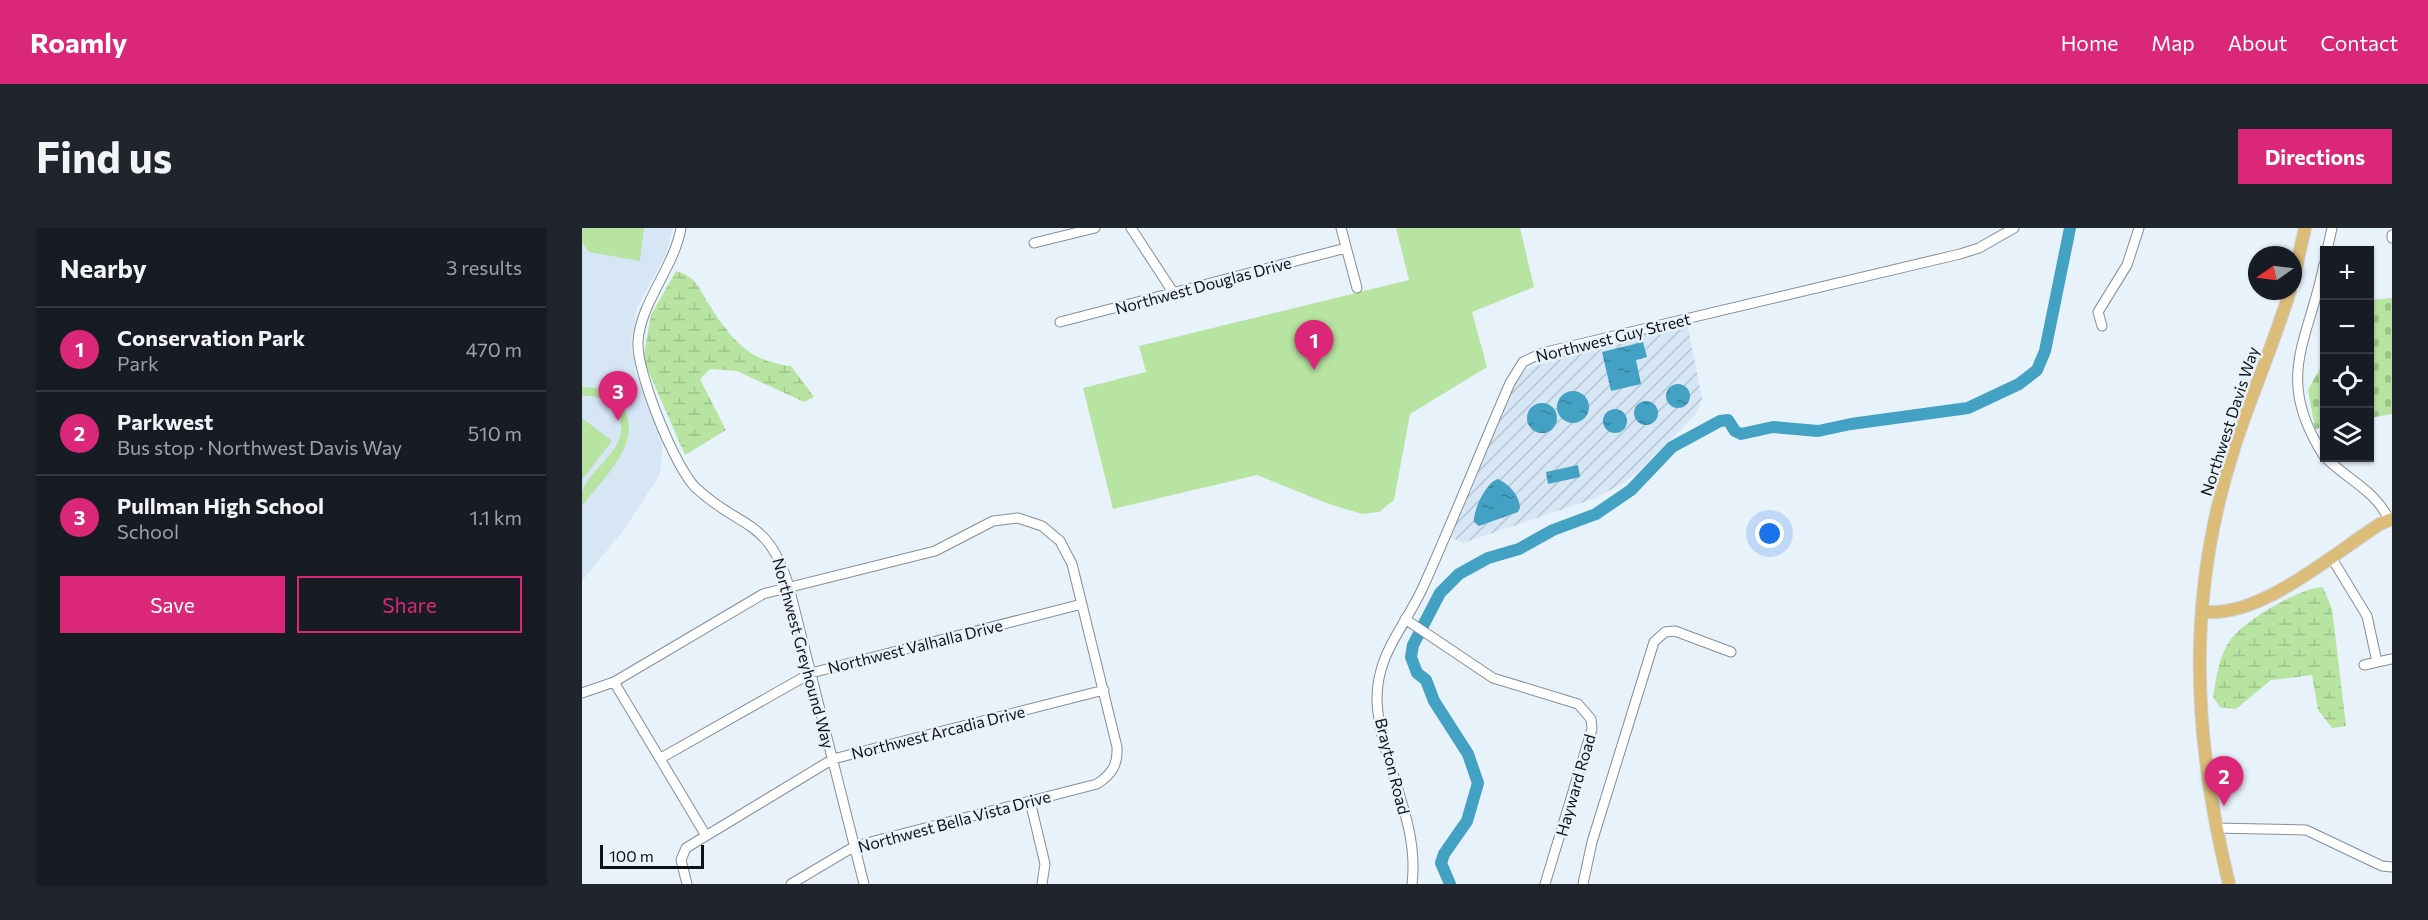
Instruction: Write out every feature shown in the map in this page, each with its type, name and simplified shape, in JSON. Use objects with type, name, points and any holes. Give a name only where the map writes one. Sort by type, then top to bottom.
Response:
[{"type":"main road","points":[[2301,246],[2305,228]]},
{"type":"main road","name":"Northwest Davis Way","points":[[2229,884],[2215,828],[2203,754],[2199,704],[2202,611],[2211,539],[2227,475],[2287,300]]},
{"type":"main road","points":[[2202,611],[2223,613],[2246,607],[2391,519]]},
{"type":"street","name":"Northwest Greyhound Way","points":[[681,228],[670,265],[640,329],[638,351],[643,378],[674,451],[690,482],[707,497],[749,524],[771,544],[778,555],[789,587],[864,884]]},
{"type":"street","points":[[1034,243],[1095,228]]},
{"type":"street","points":[[1131,228],[1173,292]]},
{"type":"street","points":[[1341,228],[1357,288]]},
{"type":"street","name":"Northwest Guy Street","points":[[1409,621],[1510,383],[1523,362],[1542,353],[1979,248],[2014,228]]},
{"type":"street","points":[[2102,326],[2098,312],[2127,265],[2139,228]]},
{"type":"street","points":[[2328,246],[2332,228]]},
{"type":"street","name":"Northwest Douglas Drive","points":[[1060,322],[1346,248]]},
{"type":"street","points":[[2320,282],[2298,360],[2298,388],[2304,416],[2312,437],[2320,449]]},
{"type":"street","points":[[2330,462],[2340,473],[2377,498],[2391,519]]},
{"type":"street","points":[[582,693],[615,682],[763,594],[935,551],[993,521],[1018,518],[1042,526],[1060,541],[1072,564],[1104,690]]},
{"type":"street","points":[[2331,557],[2367,616],[2377,662]]},
{"type":"street","name":"Northwest Valhalla Drive","points":[[662,758],[811,673],[1082,604]]},
{"type":"street","name":"Hayward Road","points":[[1409,621],[1466,662],[1493,678],[1578,704],[1591,719],[1592,729],[1545,884]]},
{"type":"street","name":"Brayton Road","points":[[1409,621],[1379,669],[1377,702],[1383,736],[1411,844],[1412,884]]},
{"type":"street","points":[[1583,884],[1592,842],[1654,642],[1665,632],[1675,631],[1731,652]]},
{"type":"street","points":[[2364,665],[2392,659]]},
{"type":"street","points":[[615,682],[705,834]]},
{"type":"street","name":"Northwest Arcadia Drive","points":[[687,884],[681,860],[686,848],[705,834],[833,759],[1104,690]]},
{"type":"street","name":"Northwest Bella Vista Drive","points":[[791,884],[855,846],[1097,784],[1108,777],[1116,763],[1117,747],[1104,690]]},
{"type":"street","points":[[1030,801],[1045,864],[1042,884]]},
{"type":"street","points":[[2215,828],[2306,830],[2382,866],[2392,867]]},
{"type":"shaded area","points":[[582,228],[673,228],[666,254],[637,308],[631,344],[636,376],[663,440],[660,474],[625,528],[582,581]]},
{"type":"shaded area","points":[[1687,323],[1702,398],[1696,414],[1641,469],[1624,483],[1593,499],[1463,543],[1450,537],[1507,401],[1524,370],[1562,356]]},
{"type":"green space","points":[[582,228],[644,228],[640,261],[589,252],[582,243]]},
{"type":"green space","points":[[1396,228],[1520,228],[1534,287],[1472,312],[1487,367],[1410,414],[1394,500],[1379,512],[1362,514],[1329,504],[1257,475],[1113,509],[1083,388],[1146,372],[1139,346],[1409,280]]},
{"type":"green space","points":[[676,271],[688,276],[696,283],[724,327],[742,346],[763,359],[791,366],[814,397],[804,402],[737,371],[710,369],[700,379],[726,430],[685,455],[643,359],[651,315]]},
{"type":"green space","points":[[2392,298],[2392,414],[2374,417],[2374,300]]},
{"type":"green space","points":[[2320,368],[2320,428],[2315,429],[2308,390]]},
{"type":"green space","points":[[582,387],[602,390],[615,398],[627,416],[629,430],[620,457],[582,506],[582,492],[587,482],[618,443],[621,432],[620,420],[612,407],[598,398],[582,396]]},
{"type":"green space","points":[[582,418],[612,441],[582,480]]},
{"type":"green space","points":[[2323,587],[2332,609],[2346,726],[2332,728],[2318,710],[2312,675],[2271,680],[2236,709],[2220,707],[2213,697],[2214,690],[2221,659],[2231,639],[2248,623],[2273,606],[2300,593]]},
{"type":"water","points":[[1643,342],[1647,357],[1636,360],[1641,384],[1611,391],[1602,352]]},
{"type":"water","points":[[1678,384],[1687,387],[1690,396],[1687,405],[1678,408],[1669,405],[1666,396],[1669,387]]},
{"type":"water","points":[[1573,391],[1584,396],[1589,407],[1584,418],[1573,423],[1562,418],[1557,407],[1562,396]]},
{"type":"water","points":[[1646,401],[1651,402],[1657,408],[1657,418],[1651,424],[1646,425],[1641,424],[1635,418],[1634,413],[1635,408],[1641,402]]},
{"type":"water","points":[[1542,403],[1553,407],[1557,418],[1553,429],[1542,433],[1531,429],[1527,418],[1531,407]]},
{"type":"water","points":[[1615,409],[1620,410],[1626,416],[1626,426],[1620,432],[1615,433],[1610,432],[1604,426],[1603,421],[1604,416],[1610,410]]},
{"type":"water","points":[[1578,465],[1580,477],[1548,484],[1546,472]]},
{"type":"water","points":[[1498,479],[1513,491],[1520,508],[1518,512],[1479,526],[1474,522],[1478,504],[1489,485]]},
{"type":"waterway","points":[[1450,884],[1441,863],[1444,854],[1467,821],[1478,783],[1468,754],[1434,701],[1426,680],[1417,673],[1411,657],[1413,645],[1440,593],[1459,574],[1488,558],[1519,549],[1553,530],[1596,514],[1631,490],[1672,447],[1720,421],[1728,420],[1735,431],[1741,434],[1773,427],[1818,431],[1851,424],[1968,408],[2019,384],[2037,370],[2045,351],[2070,228]]},
{"type":"place","name":"Conservation Park","points":[[1314,370]]},
{"type":"place","name":"Pullman High School","points":[[618,421]]},
{"type":"place","name":"Parkwest","points":[[2224,806]]}]
